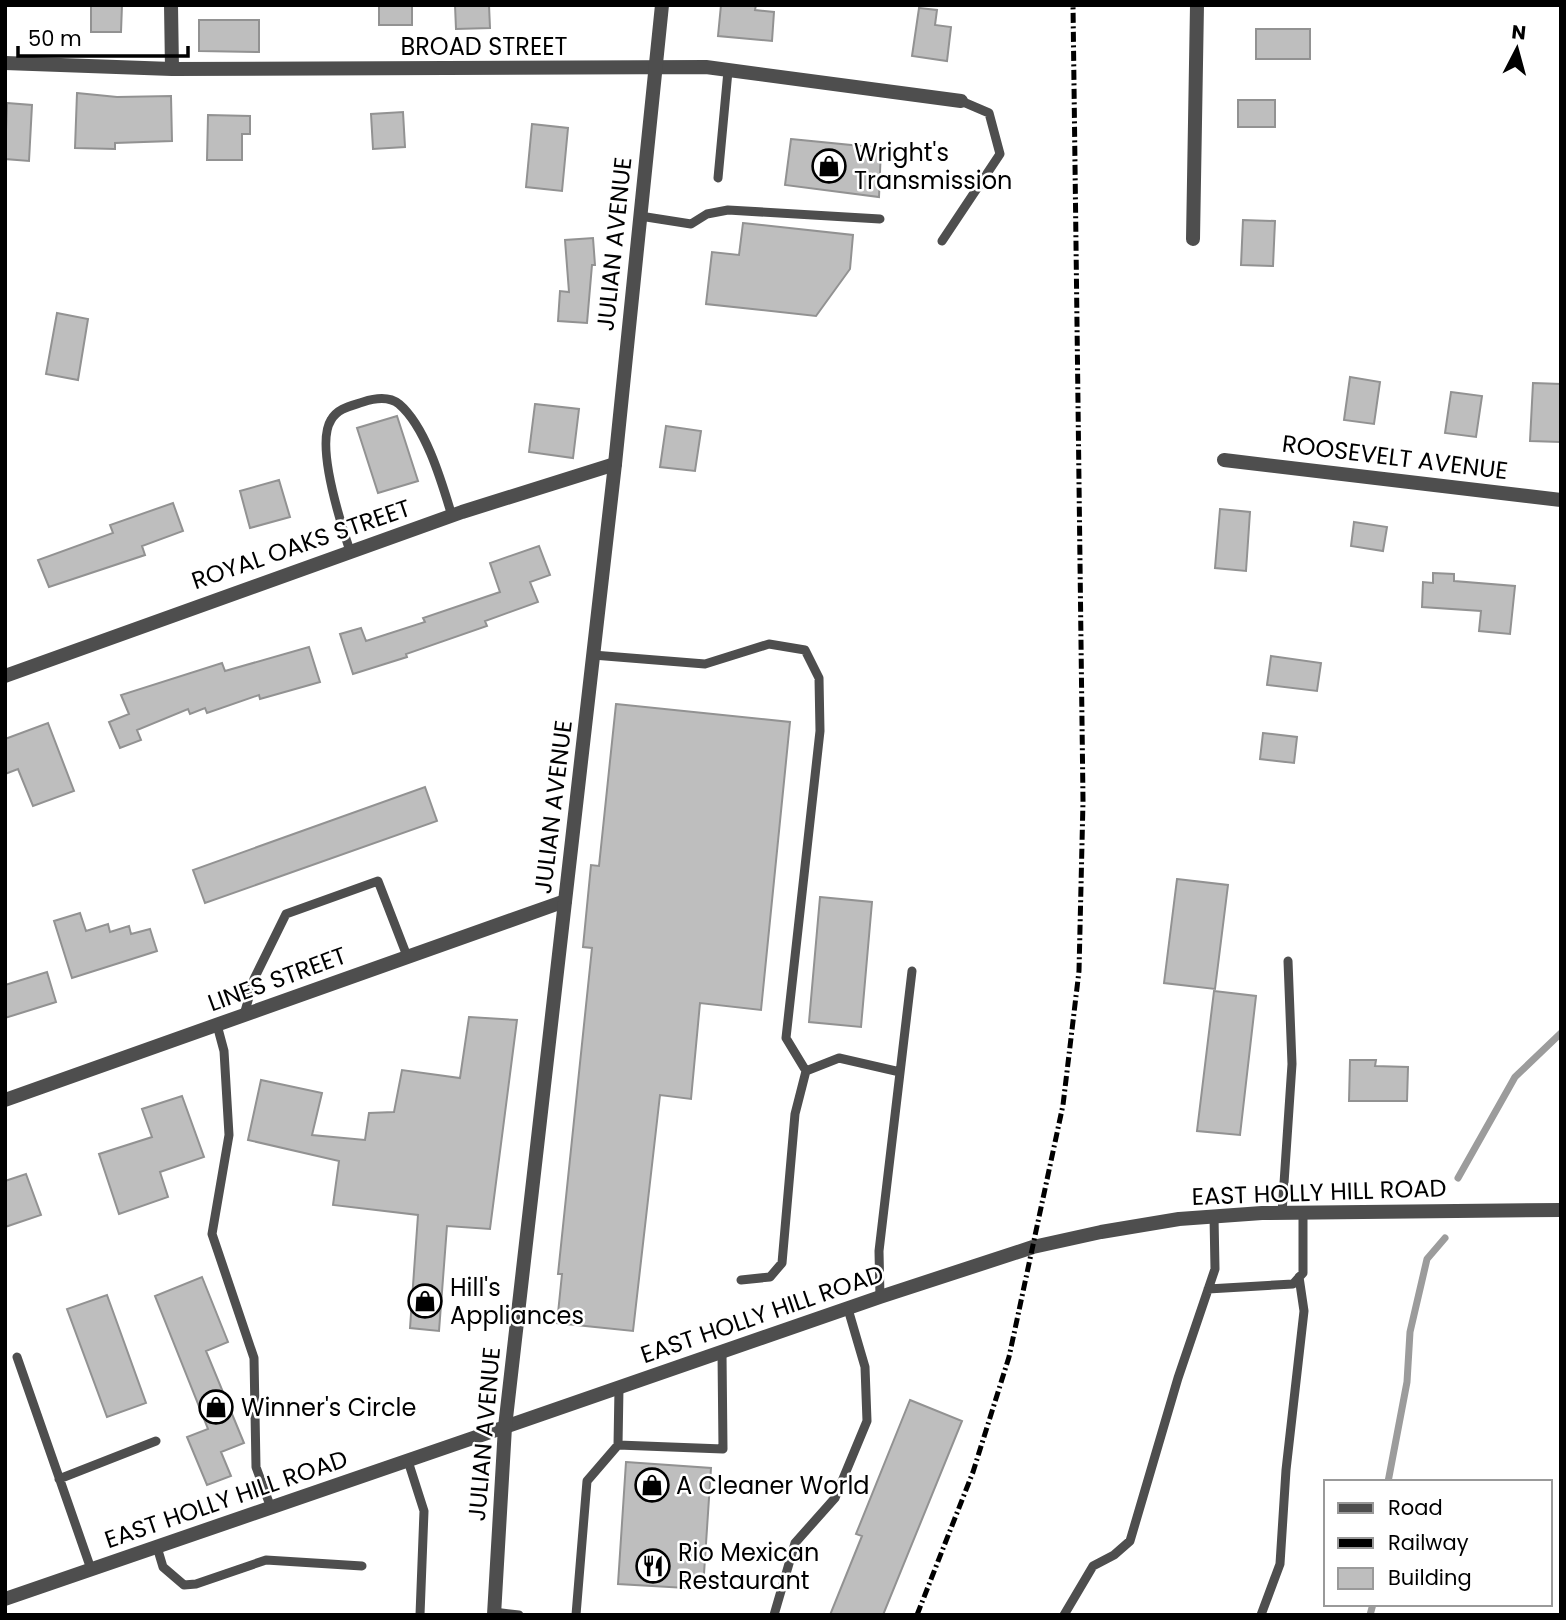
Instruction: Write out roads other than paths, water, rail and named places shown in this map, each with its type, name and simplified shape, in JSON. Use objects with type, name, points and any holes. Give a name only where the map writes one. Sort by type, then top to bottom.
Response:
[{"type":"street","points":[[171,5],[172,69]]},
{"type":"street","name":"JULIAN AVENUE","points":[[494,1613],[505,1427],[615,464],[662,5]]},
{"type":"street","points":[[1194,239],[1197,5]]},
{"type":"street","name":"BROAD STREET","points":[[5,63],[172,69],[706,67],[961,101]]},
{"type":"street","name":"ROOSEVELT AVENUE","points":[[1224,460],[1561,500]]},
{"type":"street","name":"ROYAL OAKS STREET","points":[[5,676],[350,551],[615,464]]},
{"type":"street","name":"LINES STREET","points":[[5,1100],[565,901]]},
{"type":"street","name":"EAST HOLLY HILL ROAD","points":[[5,1599],[880,1297],[1033,1247],[1140,1224],[1214,1216],[1561,1210]]},
{"type":"lane","points":[[718,178],[728,71]]},
{"type":"lane","points":[[943,241],[1000,154],[989,113],[961,101]]},
{"type":"lane","points":[[640,216],[691,224],[707,214],[728,210],[880,219]]},
{"type":"lane","points":[[350,551],[337,507],[326,441],[331,419],[342,409],[382,398],[398,404],[425,444],[453,516]]},
{"type":"lane","points":[[593,655],[705,664],[769,644],[804,650],[818,678],[820,731],[786,1038],[806,1071],[794,1114],[782,1263],[770,1277],[741,1280]]},
{"type":"lane","points":[[244,1015],[254,979],[286,914],[378,881],[407,956]]},
{"type":"lane","points":[[1282,1213],[1292,1064],[1287,961]]},
{"type":"lane","points":[[880,1297],[879,1251],[912,971]]},
{"type":"lane","points":[[217,1024],[224,1051],[229,1135],[212,1234],[254,1358],[256,1467],[271,1508]]},
{"type":"lane","points":[[806,1071],[839,1058],[901,1072]]},
{"type":"lane","points":[[1208,1289],[1293,1283],[1303,1273],[1303,1213]]},
{"type":"lane","points":[[1064,1615],[1093,1566],[1114,1555],[1130,1541],[1178,1378],[1215,1269],[1214,1216]]},
{"type":"lane","points":[[1261,1615],[1280,1564],[1286,1470],[1304,1311],[1299,1277]]},
{"type":"lane","points":[[774,1615],[795,1543],[835,1498],[867,1421],[865,1367],[848,1309]]},
{"type":"lane","points":[[618,1445],[723,1449],[722,1353]]},
{"type":"lane","points":[[17,1357],[91,1569]]},
{"type":"lane","points":[[576,1615],[587,1481],[618,1445],[619,1388]]},
{"type":"lane","points":[[60,1479],[156,1441]]},
{"type":"lane","points":[[408,1461],[424,1511],[420,1615]]},
{"type":"lane","points":[[157,1547],[163,1567],[184,1584],[196,1584],[266,1560],[362,1566]]},
{"type":"lane","points":[[494,1613],[519,1615]]},
{"type":"waterway","points":[[1458,1178],[1515,1077],[1561,1033]]},
{"type":"waterway","points":[[1388,1480],[1407,1382],[1410,1332],[1427,1259],[1445,1238]]},
{"type":"waterway","points":[[1370,1615],[1372,1606]]},
{"type":"railway","points":[[917,1615],[973,1472],[1009,1357],[1063,1105],[1079,971],[1083,801],[1073,5]]},
{"type":"place","name":"Wright's Transmission","points":[[829,166]]},
{"type":"place","name":"Hill's Appliances","points":[[425,1301]]},
{"type":"place","name":"Winner's Circle","points":[[216,1407]]},
{"type":"place","name":"A Cleaner World","points":[[652,1485]]},
{"type":"place","name":"Rio Mexican Restaurant","points":[[653,1566]]}]
